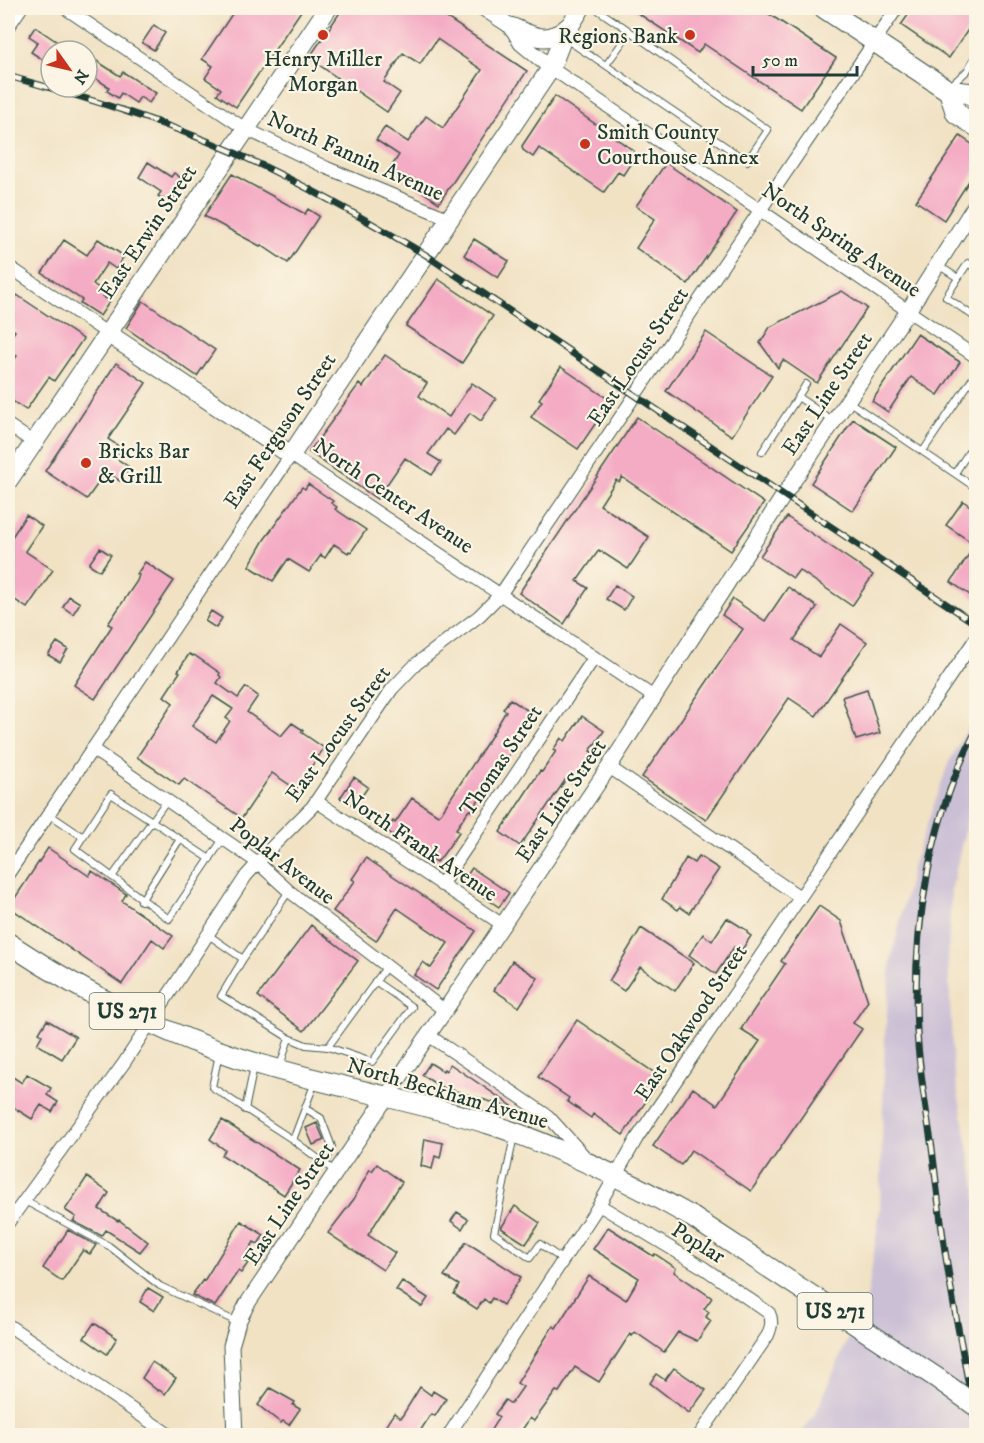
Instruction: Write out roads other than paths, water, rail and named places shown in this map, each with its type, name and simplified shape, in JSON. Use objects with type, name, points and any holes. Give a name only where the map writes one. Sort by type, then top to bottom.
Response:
[{"type":"main road","name":"East Erwin Street","points":[[8,481],[244,128],[328,8]]},
{"type":"main road","name":"East Ferguson Street","points":[[291,455],[551,68],[566,32],[581,8]]},
{"type":"main road","points":[[824,8],[948,90],[969,93],[976,98]]},
{"type":"main road","points":[[512,27],[533,36],[549,37],[566,32]]},
{"type":"main road","points":[[948,90],[956,113],[976,126]]},
{"type":"main road","name":"North Center Avenue","points":[[107,333],[291,455]]},
{"type":"main road","name":"North Beckham Avenue","points":[[8,943],[58,974],[150,1023],[219,1051],[278,1070],[514,1132],[593,1165],[692,1217],[927,1371],[976,1406]]},
{"type":"street","points":[[8,27],[20,8]]},
{"type":"street","name":"North Fannin Avenue","points":[[65,8],[244,128],[327,168],[450,219]]},
{"type":"street","name":"North Spring Avenue","points":[[483,8],[512,27],[521,43],[551,68],[976,357]]},
{"type":"street","name":"East Locust Street","points":[[8,1223],[124,1063],[207,934],[257,862],[316,801],[392,689],[404,675],[479,616],[500,595],[897,8]]},
{"type":"street","name":"East Line Street","points":[[235,1436],[231,1346],[237,1322],[247,1304],[331,1169],[387,1097],[503,925],[609,767],[784,495],[974,213]]},
{"type":"street","points":[[8,266],[107,333]]},
{"type":"street","points":[[8,425],[33,442]]},
{"type":"street","name":"North Center Avenue","points":[[291,455],[654,698]]},
{"type":"street","name":"East Ferguson Street","points":[[8,874],[291,455]]},
{"type":"street","name":"East Oakwood Street","points":[[448,1436],[599,1205],[637,1138],[976,638]]},
{"type":"street","name":"Thomas Street","points":[[441,885],[594,658]]},
{"type":"street","name":"Poplar Avenue","points":[[92,749],[257,862],[289,891],[444,1010]]},
{"type":"street","points":[[609,767],[800,897]]},
{"type":"street","name":"North Frank Avenue","points":[[316,801],[503,925]]},
{"type":"street","points":[[428,1035],[548,1116],[593,1165]]},
{"type":"street","name":"Poplar","points":[[599,1205],[704,1268],[769,1313],[772,1321],[768,1335],[699,1436]]},
{"type":"street","points":[[8,1325],[171,1436]]},
{"type":"lane","points":[[566,32],[593,57],[747,160],[768,130],[595,8]]},
{"type":"lane","points":[[606,65],[630,32]]},
{"type":"lane","points":[[948,90],[967,71],[976,55]]},
{"type":"lane","points":[[976,269],[968,263],[946,297],[976,318]]},
{"type":"lane","points":[[937,265],[958,278]]},
{"type":"lane","points":[[923,451],[976,373]]},
{"type":"lane","points":[[762,452],[807,384]]},
{"type":"lane","points":[[798,398],[834,422]]},
{"type":"lane","points":[[848,400],[976,488]]},
{"type":"lane","points":[[955,473],[976,441]]},
{"type":"lane","points":[[210,859],[111,794],[75,849],[141,901],[169,919],[224,839]]},
{"type":"lane","points":[[112,877],[167,800]]},
{"type":"lane","points":[[48,813],[83,837]]},
{"type":"lane","points":[[141,901],[180,839]]},
{"type":"lane","points":[[289,891],[221,996],[289,1038],[306,1045],[328,1047],[372,1062],[412,1007],[375,981]]},
{"type":"lane","points":[[207,934],[243,959]]},
{"type":"lane","points":[[328,1047],[387,965]]},
{"type":"lane","points":[[278,1070],[289,1038]]},
{"type":"lane","points":[[219,1051],[212,1087],[293,1140],[331,1169]]},
{"type":"lane","points":[[245,1110],[255,1063]]},
{"type":"lane","points":[[293,1140],[316,1079]]},
{"type":"lane","points":[[306,1109],[321,1118],[332,1147],[331,1169]]},
{"type":"lane","points":[[514,1132],[494,1233],[530,1258],[540,1244],[563,1260]]},
{"type":"lane","points":[[25,1201],[109,1246],[160,1286],[237,1322]]},
{"type":"railway","points":[[8,76],[122,110],[205,140],[283,176],[379,228],[426,255],[976,624]]},
{"type":"railway","points":[[976,731],[946,801],[935,838],[921,915],[916,993],[919,1060],[943,1239],[976,1431]]},
{"type":"place","name":"Henry Miller Morgan","points":[[323,35]]},
{"type":"place","name":"Regions Bank","points":[[690,35]]},
{"type":"place","name":"Smith County Courthouse Annex","points":[[585,144]]},
{"type":"place","name":"Bricks Bar & Grill","points":[[86,463]]}]
